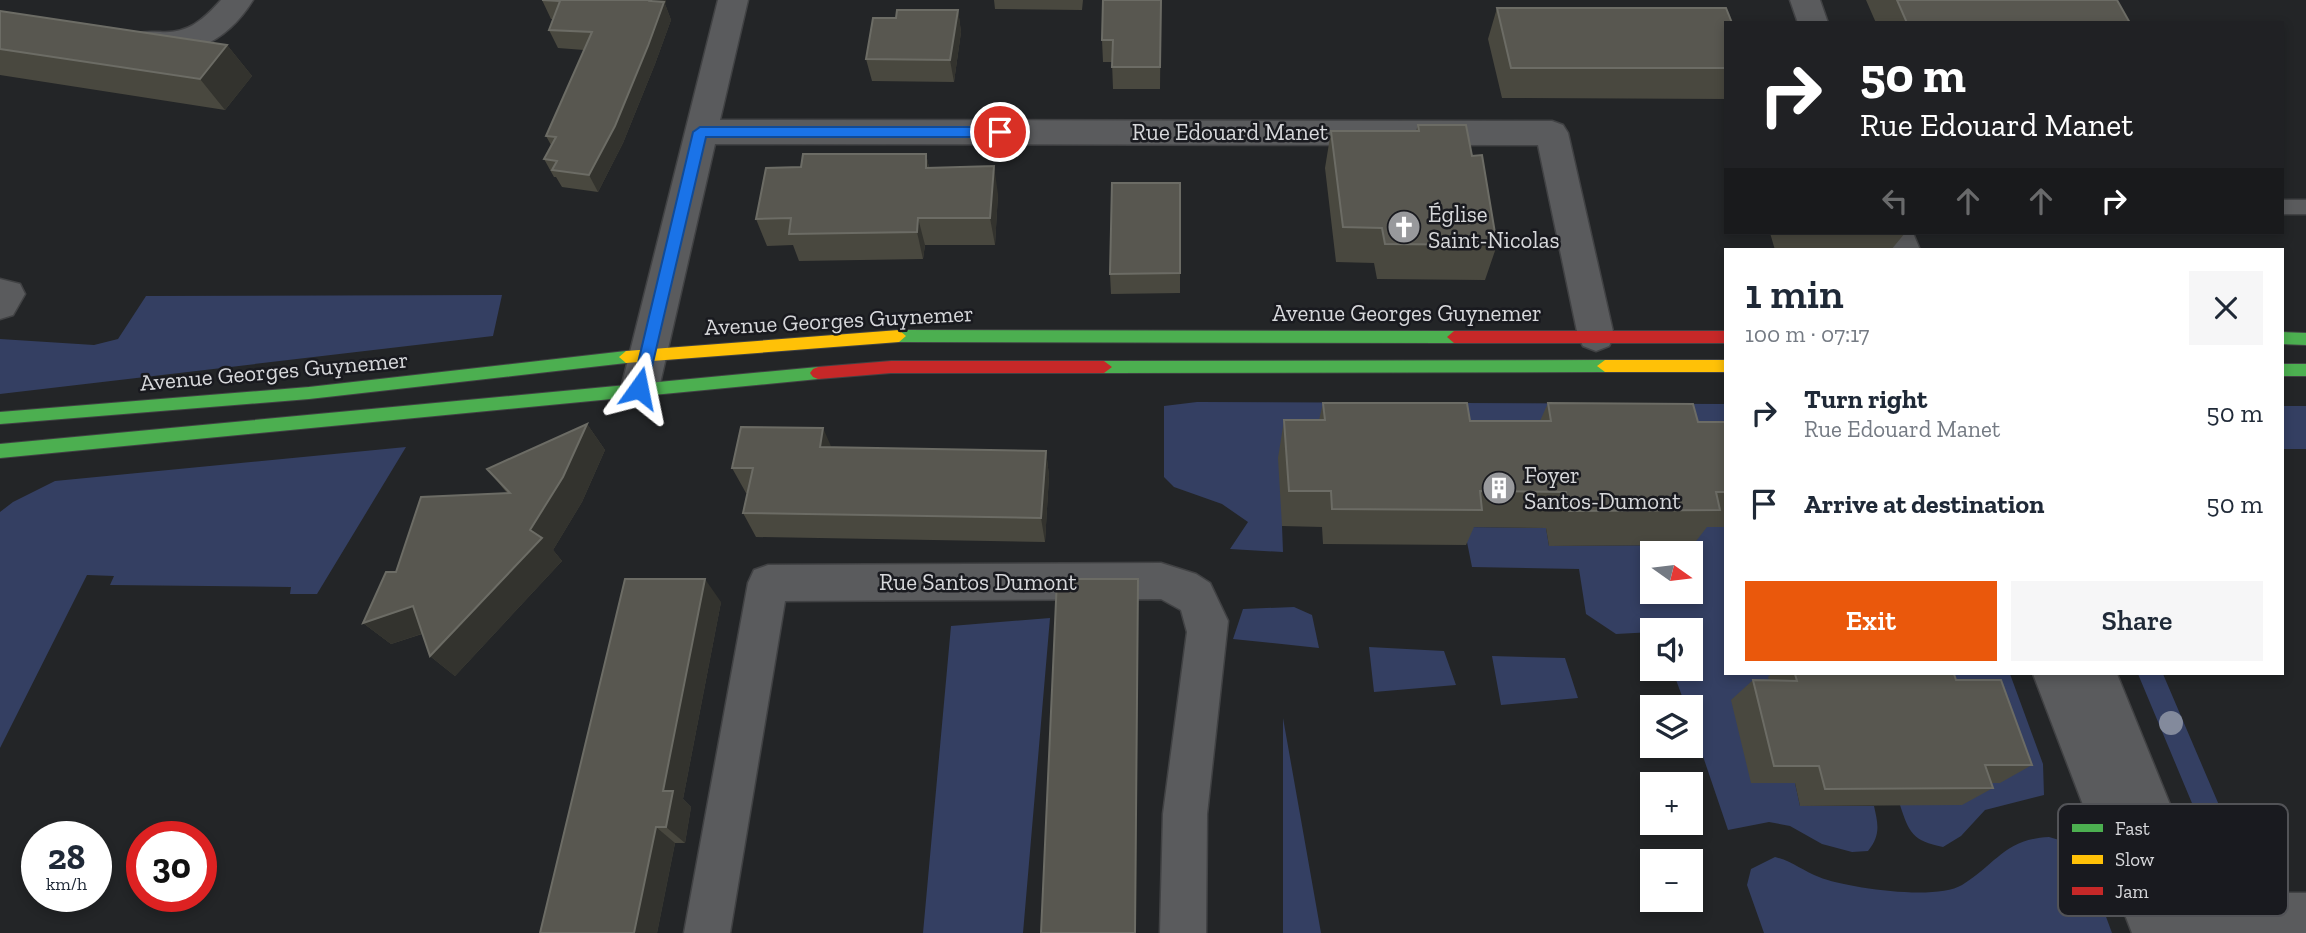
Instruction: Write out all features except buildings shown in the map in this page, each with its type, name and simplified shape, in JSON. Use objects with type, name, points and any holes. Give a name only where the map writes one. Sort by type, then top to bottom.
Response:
[{"type":"street","points":[[117,37],[169,45],[191,42],[212,30],[238,0]]},
{"type":"street","points":[[643,372],[733,0]]},
{"type":"street","points":[[1805,0],[1812,21]]},
{"type":"street","name":"Rue Edouard Manet","points":[[700,132],[1552,133],[1596,336]]},
{"type":"street","points":[[0,293],[7,294],[0,305]]},
{"type":"street","name":"Avenue Georges Guynemer","points":[[0,451],[310,423],[871,336],[1724,337]]},
{"type":"street","points":[[2284,338],[2306,339]]},
{"type":"street","name":"Avenue Georges Guynemer","points":[[0,418],[309,393],[643,372],[929,366],[1724,366]]},
{"type":"street","points":[[2284,370],[2306,370]]},
{"type":"street","name":"Rue Santos Dumont","points":[[707,933],[768,583],[1161,581],[1180,584],[1198,596],[1207,612],[1208,632],[1185,814],[1183,933]]},
{"type":"street","points":[[2054,675],[2116,804]]},
{"type":"street","points":[[2096,675],[2136,804]]},
{"type":"street","points":[[2174,925],[2306,916]]},
{"type":"lane","points":[[2284,207],[2306,207]]},
{"type":"shaded area","points":[[502,295],[493,336],[0,394],[0,339],[94,345],[118,339],[146,296]]},
{"type":"shaded area","points":[[1197,402],[1724,404],[1724,515],[1282,526],[1283,552],[1230,549],[1248,522],[1222,504],[1174,487],[1164,477],[1164,406]]},
{"type":"shaded area","points":[[2284,406],[2306,406],[2306,449],[2284,449]]},
{"type":"shaded area","points":[[406,447],[317,594],[290,594],[291,587],[110,585],[114,576],[87,575],[0,748],[0,512],[13,502],[55,481]]},
{"type":"shaded area","points":[[1464,527],[1546,528],[1549,546],[1640,545],[1640,604],[1703,604],[1703,541],[1691,541],[1689,527],[1724,527],[1724,675],[2010,675],[2043,764],[2044,795],[1985,810],[1961,836],[1943,847],[1925,842],[1910,829],[1900,805],[1774,701],[1751,783],[1795,783],[1800,806],[1874,806],[1877,824],[1875,840],[1868,851],[1852,852],[1822,844],[1790,826],[1769,822],[1728,830],[1703,756],[1703,695],[1682,695],[1676,681],[1703,681],[1703,618],[1640,618],[1640,633],[1616,634],[1586,614],[1579,569],[1472,567]]},
{"type":"shaded area","points":[[1294,607],[1312,615],[1319,648],[1233,639],[1243,609]]},
{"type":"shaded area","points":[[1050,618],[1023,933],[923,933],[951,626]]},
{"type":"shaded area","points":[[1369,647],[1444,651],[1456,685],[1374,692]]},
{"type":"shaded area","points":[[1492,656],[1565,658],[1578,698],[1501,705]]},
{"type":"shaded area","points":[[2138,675],[2163,675],[2219,804],[2192,804]]},
{"type":"shaded area","points":[[1283,718],[1321,933],[1283,933]]},
{"type":"shaded area","points":[[2049,837],[2058,840],[2058,916],[2106,916],[2112,933],[1764,933],[1747,885],[1751,869],[1775,857],[1819,877],[1869,889],[1912,892],[1949,890],[1974,877],[2011,848],[2034,839]]},
{"type":"traffic: fast","points":[[899,336],[1454,337]]},
{"type":"traffic: fast","points":[[2284,338],[2306,339]]},
{"type":"traffic: fast","points":[[0,418],[309,393],[626,357]]},
{"type":"traffic: fast","points":[[1104,367],[1605,366]]},
{"type":"traffic: fast","points":[[2284,370],[2306,370]]},
{"type":"traffic: fast","points":[[0,451],[818,373]]},
{"type":"traffic: slow","points":[[626,357],[899,336]]},
{"type":"traffic: slow","points":[[1605,366],[1724,366]]},
{"type":"traffic: jam","points":[[1454,337],[1724,337]]},
{"type":"traffic: jam","points":[[818,373],[891,367],[1104,367]]},
{"type":"place","name":"Église Saint-Nicolas","points":[[1404,227]]},
{"type":"place","name":"Foyer Santos-Dumont","points":[[1499,488]]},
{"type":"route","points":[[639,388],[700,132],[1000,132]]}]
